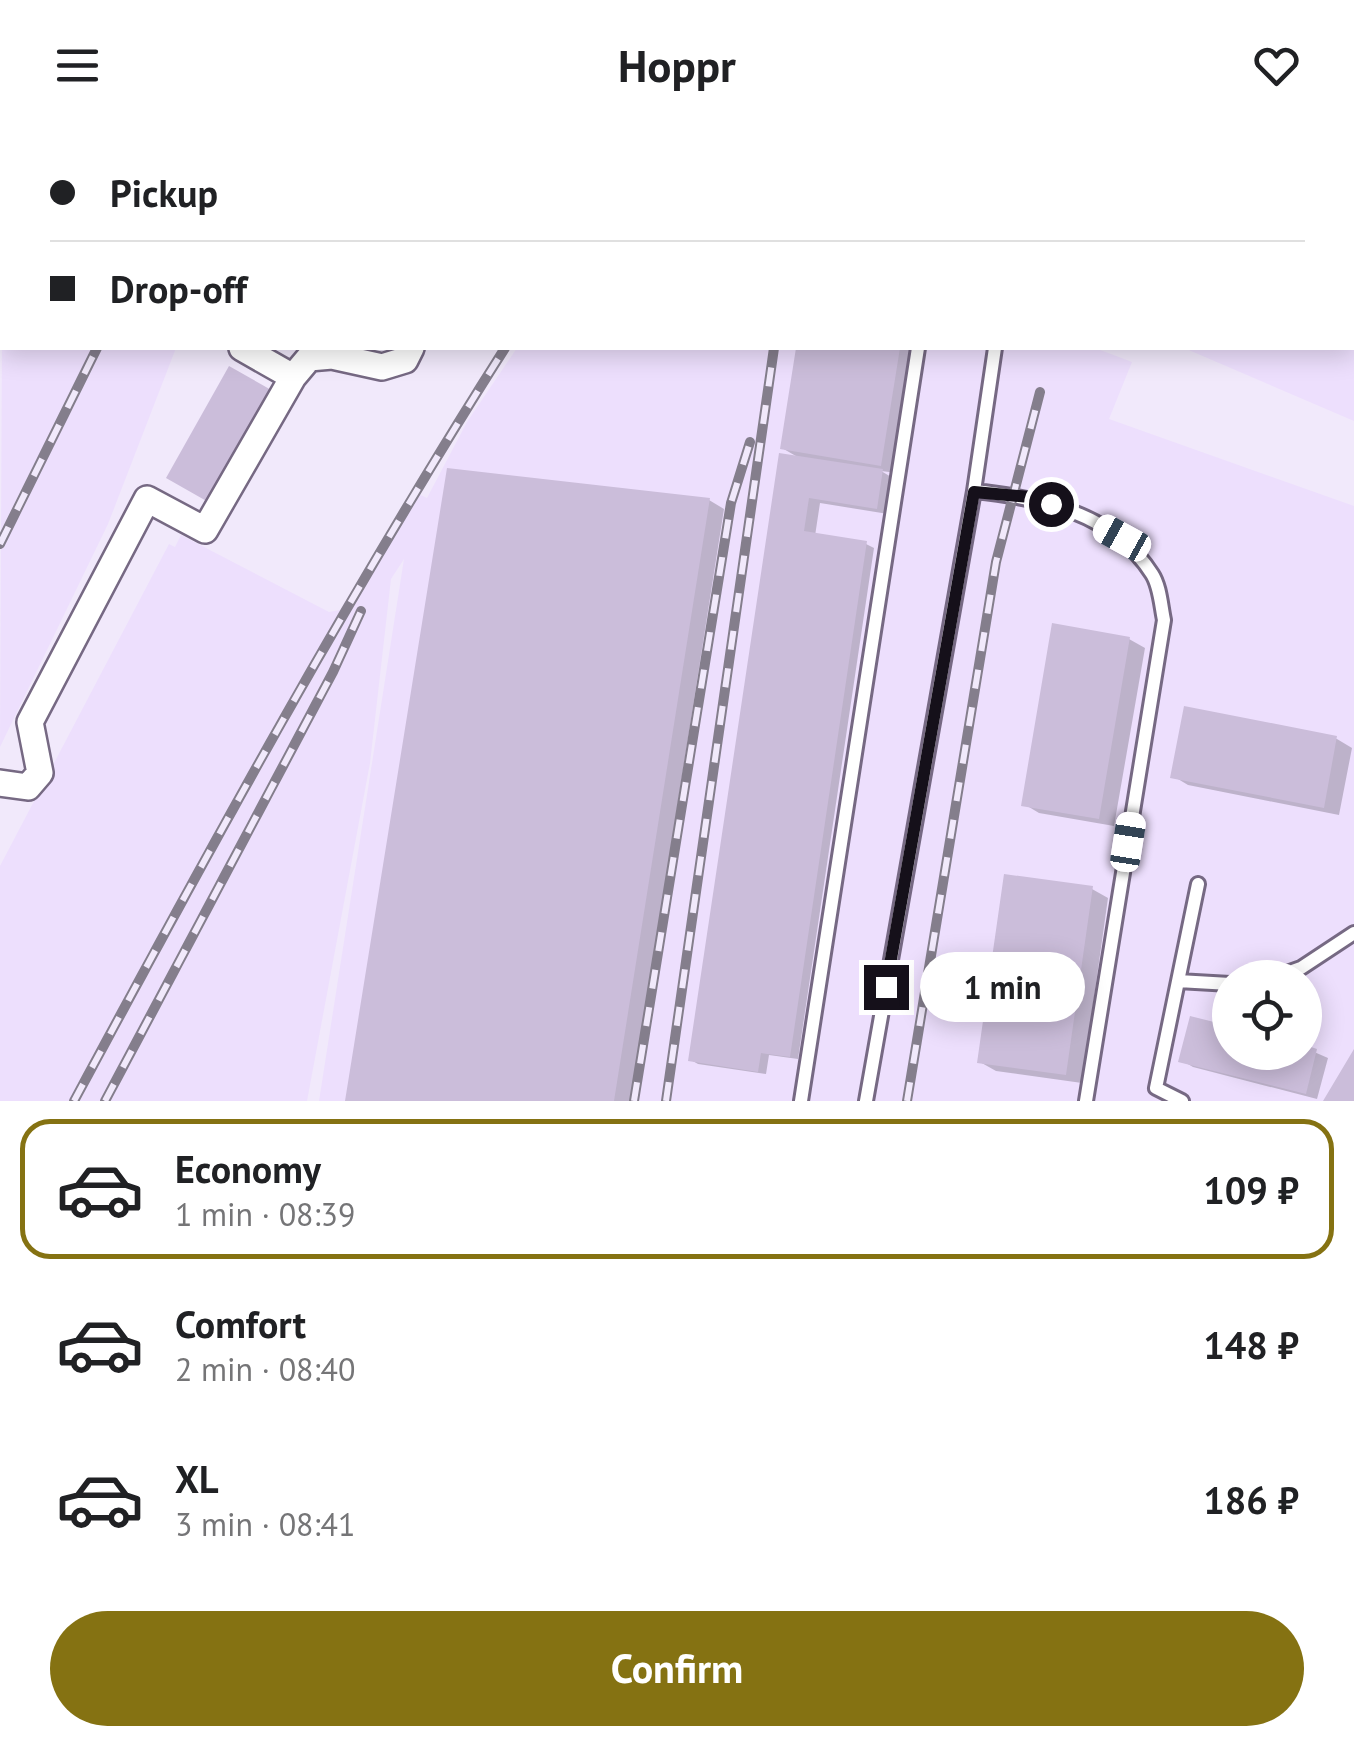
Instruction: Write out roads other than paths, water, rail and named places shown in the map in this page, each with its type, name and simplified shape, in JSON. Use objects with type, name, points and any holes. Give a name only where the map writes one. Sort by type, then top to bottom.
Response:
[{"type":"street","points":[[245,350],[293,378]]},
{"type":"street","points":[[0,783],[28,787],[40,773],[30,722],[147,499],[205,530],[293,378],[309,358],[332,356],[382,367],[405,360],[411,350]]},
{"type":"lane","points":[[801,1101],[918,350]]},
{"type":"lane","points":[[866,1101],[974,492],[995,350]]},
{"type":"lane","points":[[974,492],[1030,497],[1072,510],[1122,538],[1155,577],[1164,620],[1086,1101]]},
{"type":"lane","points":[[1182,1101],[1156,1088],[1198,884]]},
{"type":"lane","points":[[1313,960],[1354,934]]},
{"type":"lane","points":[[1178,980],[1212,983]]},
{"type":"railway","points":[[0,544],[96,350]]},
{"type":"railway","points":[[74,1101],[283,720],[504,350]]},
{"type":"railway","points":[[666,1101],[774,350]]},
{"type":"railway","points":[[907,1101],[996,562],[1040,392]]},
{"type":"railway","points":[[634,1101],[731,503],[750,442]]},
{"type":"railway","points":[[105,1101],[333,672],[361,611]]}]
